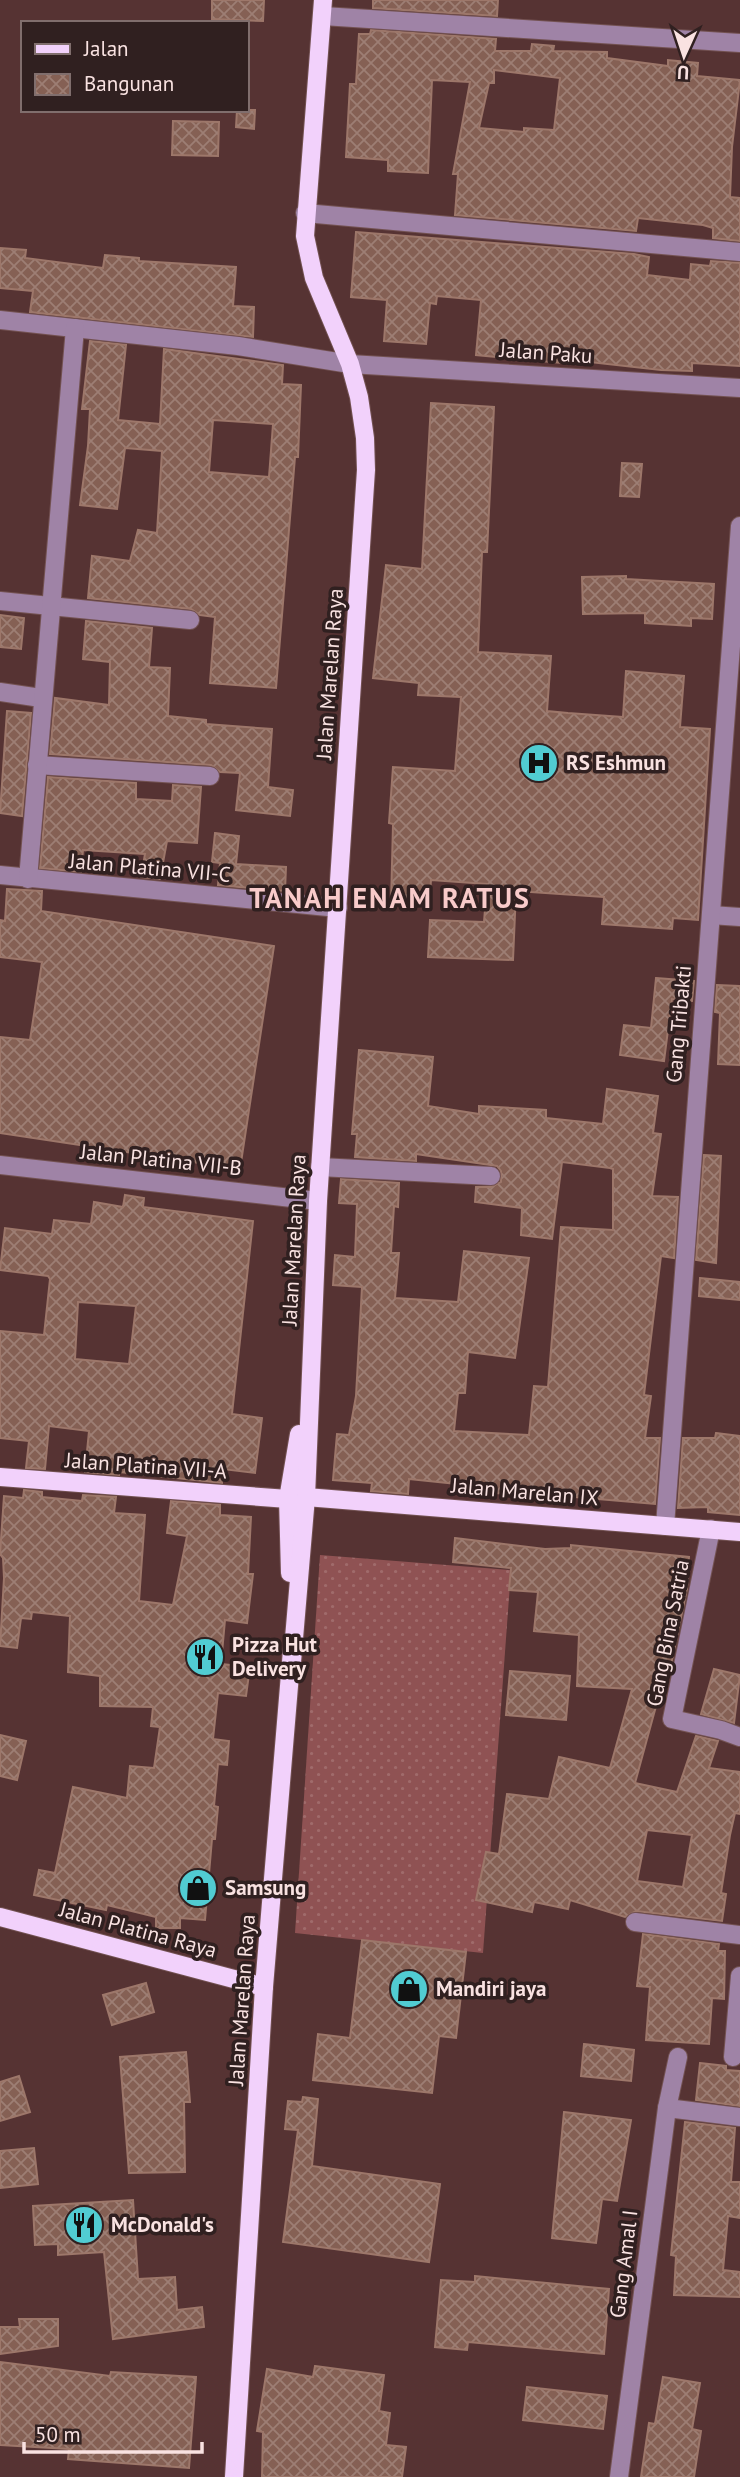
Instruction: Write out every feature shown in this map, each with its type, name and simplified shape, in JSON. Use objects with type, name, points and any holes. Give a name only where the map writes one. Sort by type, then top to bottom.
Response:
[{"type":"main road","name":"Jalan Marelan Raya","points":[[234,2477],[264,1987],[292,1662],[297,1498],[312,1361],[317,1201],[366,470],[365,438],[350,364],[312,268],[305,236],[323,8]]},
{"type":"main road","name":"Jalan Platina VII-A","points":[[0,1477],[297,1498]]},
{"type":"main road","name":"Jalan Marelan IX","points":[[297,1498],[740,1532]]},
{"type":"main road","name":"Jalan Platina Raya","points":[[0,1917],[264,1987]]},
{"type":"street","points":[[323,8],[740,43]]},
{"type":"street","points":[[305,213],[740,252]]},
{"type":"street","name":"Jalan Paku","points":[[0,320],[238,346],[350,364],[740,388]]},
{"type":"street","points":[[28,879],[41,698],[75,328]]},
{"type":"street","name":"Gang Tribakti","points":[[665,1526],[691,1201],[696,1073],[736,646],[740,526]]},
{"type":"street","points":[[0,601],[190,620]]},
{"type":"street","points":[[0,692],[41,698]]},
{"type":"street","points":[[37,765],[209,776]]},
{"type":"street","name":"Jalan Platina VII-C","points":[[0,876],[338,908]]},
{"type":"street","points":[[711,915],[740,917]]},
{"type":"street","name":"Jalan Platina VII-B","points":[[0,1165],[317,1201]]},
{"type":"street","points":[[320,1167],[491,1176]]},
{"type":"street","name":"Gang Bina Satria","points":[[711,1529],[672,1719],[740,1737]]},
{"type":"street","points":[[635,1922],[740,1935]]},
{"type":"street","points":[[733,2057],[740,1976]]},
{"type":"street","name":"Gang Amal I","points":[[619,2477],[667,2108],[678,2057]]},
{"type":"street","points":[[667,2108],[740,2117]]},
{"type":"shaded area","points":[[320,1555],[511,1570],[483,1953],[295,1933]]},
{"type":"building","points":[[212,0],[264,0],[263,21],[212,19]]},
{"type":"building","points":[[373,0],[498,0],[497,16],[373,8]]},
{"type":"building","points":[[371,30],[496,39],[495,51],[531,51],[532,44],[554,46],[553,51],[607,52],[607,58],[668,66],[668,60],[698,63],[697,76],[740,80],[732,147],[730,197],[740,198],[740,241],[713,238],[713,228],[703,225],[638,218],[636,231],[455,215],[458,174],[453,174],[470,82],[432,80],[428,173],[388,171],[388,160],[346,157],[350,84],[356,84],[359,34],[370,34]],"holes":[[[494,70],[560,78],[554,130],[524,128],[524,132],[479,128],[489,83],[494,83]]]},
{"type":"building","points":[[255,110],[254,129],[236,127],[237,112]]},
{"type":"building","points":[[173,121],[219,122],[218,156],[172,155]]},
{"type":"building","points":[[356,232],[634,254],[649,257],[647,275],[690,280],[691,264],[710,266],[711,261],[740,263],[740,366],[692,363],[692,371],[661,370],[563,359],[562,363],[476,355],[481,300],[437,296],[436,304],[430,303],[426,344],[384,341],[387,300],[351,297]]},
{"type":"building","points":[[0,248],[26,250],[25,258],[103,268],[105,255],[139,258],[139,261],[236,267],[233,306],[254,307],[253,337],[30,312],[33,291],[0,288]]},
{"type":"building","points":[[90,341],[126,345],[118,420],[160,424],[164,349],[283,365],[282,384],[301,385],[298,457],[295,457],[276,688],[210,683],[215,617],[200,615],[191,609],[88,598],[92,556],[130,561],[138,530],[157,533],[162,451],[125,448],[117,509],[80,505],[90,409],[82,409]],"holes":[[[213,420],[273,424],[269,477],[209,472]]]},
{"type":"building","points":[[431,403],[494,407],[487,552],[482,552],[478,652],[551,656],[547,711],[623,717],[626,671],[684,676],[680,727],[710,729],[698,920],[673,918],[672,929],[602,924],[604,897],[516,891],[513,960],[428,957],[430,920],[484,922],[487,884],[431,880],[429,907],[391,904],[393,824],[389,823],[393,767],[455,771],[461,697],[418,695],[419,683],[373,678],[386,565],[422,569]]},
{"type":"building","points":[[622,463],[642,464],[639,497],[620,496]]},
{"type":"building","points":[[626,576],[626,579],[714,584],[712,619],[691,618],[691,626],[645,623],[645,613],[583,614],[582,577]]},
{"type":"building","points":[[0,615],[24,618],[21,649],[0,647]]},
{"type":"building","points":[[86,621],[152,628],[149,667],[170,668],[168,716],[206,720],[206,724],[272,729],[268,787],[293,790],[290,816],[236,810],[240,773],[220,772],[211,765],[50,754],[55,698],[109,705],[110,662],[83,659]]},
{"type":"building","points":[[7,711],[31,713],[22,816],[0,813]]},
{"type":"building","points":[[48,777],[136,783],[136,799],[172,801],[173,785],[201,787],[197,843],[167,841],[160,879],[141,877],[145,854],[83,850],[81,872],[40,868]]},
{"type":"building","points":[[215,833],[239,836],[236,864],[286,867],[285,891],[218,885],[220,863],[212,862]]},
{"type":"building","points":[[7,889],[42,891],[41,911],[274,946],[240,1169],[0,1133],[0,1037],[30,1040],[42,962],[0,957],[0,920],[5,921]]},
{"type":"building","points":[[656,978],[694,981],[692,1001],[672,999],[664,1061],[620,1055],[624,1025],[651,1028]]},
{"type":"building","points":[[717,985],[740,986],[740,1065],[718,1064],[720,1013],[715,1012]]},
{"type":"building","points":[[359,1050],[433,1057],[428,1106],[479,1114],[479,1106],[546,1110],[546,1118],[603,1124],[607,1089],[658,1096],[653,1133],[661,1134],[652,1196],[678,1197],[674,1258],[661,1256],[644,1395],[651,1396],[645,1438],[660,1438],[655,1504],[575,1497],[575,1493],[517,1490],[517,1494],[491,1493],[456,1489],[457,1484],[409,1479],[408,1494],[371,1491],[372,1483],[333,1480],[337,1434],[349,1435],[356,1396],[362,1287],[333,1285],[335,1255],[355,1257],[357,1204],[339,1203],[341,1179],[399,1183],[398,1207],[394,1206],[391,1253],[399,1253],[395,1298],[458,1302],[464,1251],[529,1258],[515,1358],[468,1352],[465,1393],[458,1393],[454,1431],[529,1435],[534,1386],[548,1387],[561,1227],[613,1230],[613,1169],[610,1168],[562,1162],[552,1239],[521,1235],[522,1208],[475,1202],[476,1187],[491,1187],[501,1182],[501,1171],[497,1166],[416,1154],[416,1161],[355,1157],[357,1134],[352,1134]]},
{"type":"building","points":[[704,1155],[721,1156],[716,1263],[696,1260]]},
{"type":"building","points":[[125,1195],[144,1198],[143,1207],[253,1221],[232,1414],[262,1418],[255,1473],[223,1469],[222,1483],[119,1472],[119,1475],[85,1472],[89,1431],[49,1426],[45,1469],[26,1468],[29,1441],[0,1438],[0,1331],[44,1335],[50,1279],[48,1276],[0,1270],[5,1228],[52,1234],[54,1220],[91,1224],[94,1202],[123,1207]],"holes":[[[78,1302],[136,1306],[129,1364],[75,1359]]]},
{"type":"building","points":[[700,1278],[740,1282],[740,1300],[699,1296]]},
{"type":"building","points":[[716,1433],[740,1436],[740,1515],[708,1512],[708,1507],[678,1508],[683,1438],[715,1438]]},
{"type":"building","points":[[24,1490],[42,1492],[42,1497],[82,1501],[83,1495],[116,1497],[114,1513],[145,1515],[139,1601],[173,1605],[187,1536],[167,1533],[171,1501],[220,1505],[220,1515],[251,1517],[248,1574],[253,1574],[247,1623],[225,1620],[221,1664],[250,1667],[246,1696],[218,1693],[213,1739],[229,1741],[227,1765],[218,1764],[214,1806],[218,1807],[215,1839],[212,1839],[205,1920],[180,1918],[180,1928],[156,1928],[156,1917],[107,1905],[106,1910],[34,1895],[39,1870],[55,1873],[73,1787],[127,1798],[130,1766],[154,1768],[160,1727],[151,1726],[153,1707],[100,1706],[100,1676],[68,1672],[70,1616],[32,1612],[31,1619],[21,1618],[17,1648],[0,1646],[4,1578],[3,1558],[0,1554],[4,1496],[23,1498]]},
{"type":"building","points":[[455,1538],[545,1549],[571,1548],[571,1545],[689,1557],[687,1589],[671,1665],[664,1689],[661,1688],[635,1783],[677,1792],[696,1736],[718,1741],[709,1768],[740,1772],[740,1814],[735,1813],[730,1835],[721,1893],[726,1894],[722,1921],[636,1911],[625,1917],[570,1900],[568,1909],[534,1902],[532,1912],[476,1900],[486,1852],[499,1854],[507,1794],[549,1799],[559,1757],[610,1768],[632,1689],[577,1686],[579,1635],[534,1631],[538,1592],[509,1590],[511,1568],[453,1562]],"holes":[[[647,1830],[692,1835],[683,1887],[637,1881]]]},
{"type":"building","points":[[714,1669],[740,1675],[734,1723],[701,1714]]},
{"type":"building","points":[[510,1671],[570,1676],[566,1720],[506,1715]]},
{"type":"building","points":[[0,1735],[26,1741],[17,1780],[0,1776]]},
{"type":"building","points":[[643,1934],[719,1944],[718,1951],[725,1951],[724,1999],[712,1998],[709,2044],[646,2040],[650,1987],[637,1986]]},
{"type":"building","points":[[362,1940],[466,1952],[456,2038],[439,2036],[432,2093],[313,2080],[318,2034],[350,2038]]},
{"type":"building","points":[[146,1983],[154,2012],[112,2025],[103,1995]]},
{"type":"building","points":[[584,2044],[634,2050],[631,2081],[581,2076]]},
{"type":"building","points":[[186,2052],[190,2102],[184,2102],[185,2172],[129,2173],[120,2057]]},
{"type":"building","points":[[700,2063],[726,2066],[726,2070],[740,2071],[740,2106],[696,2100]]},
{"type":"building","points":[[19,2076],[30,2112],[0,2121],[0,2082]]},
{"type":"building","points":[[303,2097],[318,2099],[312,2166],[440,2184],[429,2262],[283,2242],[298,2130],[285,2129],[288,2101],[302,2102]]},
{"type":"building","points":[[564,2112],[631,2120],[617,2201],[602,2199],[596,2243],[552,2238]]},
{"type":"building","points":[[685,2122],[735,2128],[731,2182],[740,2182],[740,2218],[728,2216],[723,2270],[740,2272],[740,2297],[674,2295],[676,2256],[671,2255]]},
{"type":"building","points":[[34,2148],[38,2184],[0,2188],[0,2151]]},
{"type":"building","points":[[133,2200],[138,2279],[175,2277],[177,2310],[202,2307],[204,2327],[113,2339],[104,2252],[58,2255],[58,2244],[35,2245],[33,2206]]},
{"type":"building","points":[[475,2276],[609,2289],[604,2354],[468,2342],[467,2350],[435,2347],[441,2280],[475,2282]]},
{"type":"building","points":[[19,2319],[58,2319],[58,2346],[0,2354],[0,2327],[20,2327]]},
{"type":"building","points":[[0,2362],[110,2376],[111,2372],[196,2377],[189,2468],[68,2459],[69,2449],[0,2445]]},
{"type":"building","points":[[315,2366],[384,2375],[379,2411],[390,2413],[386,2445],[406,2447],[402,2477],[262,2477],[263,2432],[257,2431],[267,2369],[313,2377]]},
{"type":"building","points":[[663,2377],[700,2383],[692,2429],[701,2431],[694,2477],[641,2477],[649,2423],[655,2424]]},
{"type":"building","points":[[527,2387],[607,2396],[603,2429],[523,2420]]},
{"type":"place","name":"RS Eshmun","points":[[539,763]]},
{"type":"place","name":"Pizza Hut Delivery","points":[[205,1657]]},
{"type":"place","name":"Samsung","points":[[198,1888]]},
{"type":"place","name":"Mandiri jaya","points":[[409,1989]]},
{"type":"place","name":"McDonald's","points":[[84,2225]]},
{"type":"district","name":"TANAH ENAM RATUS","points":[[390,898]]}]
